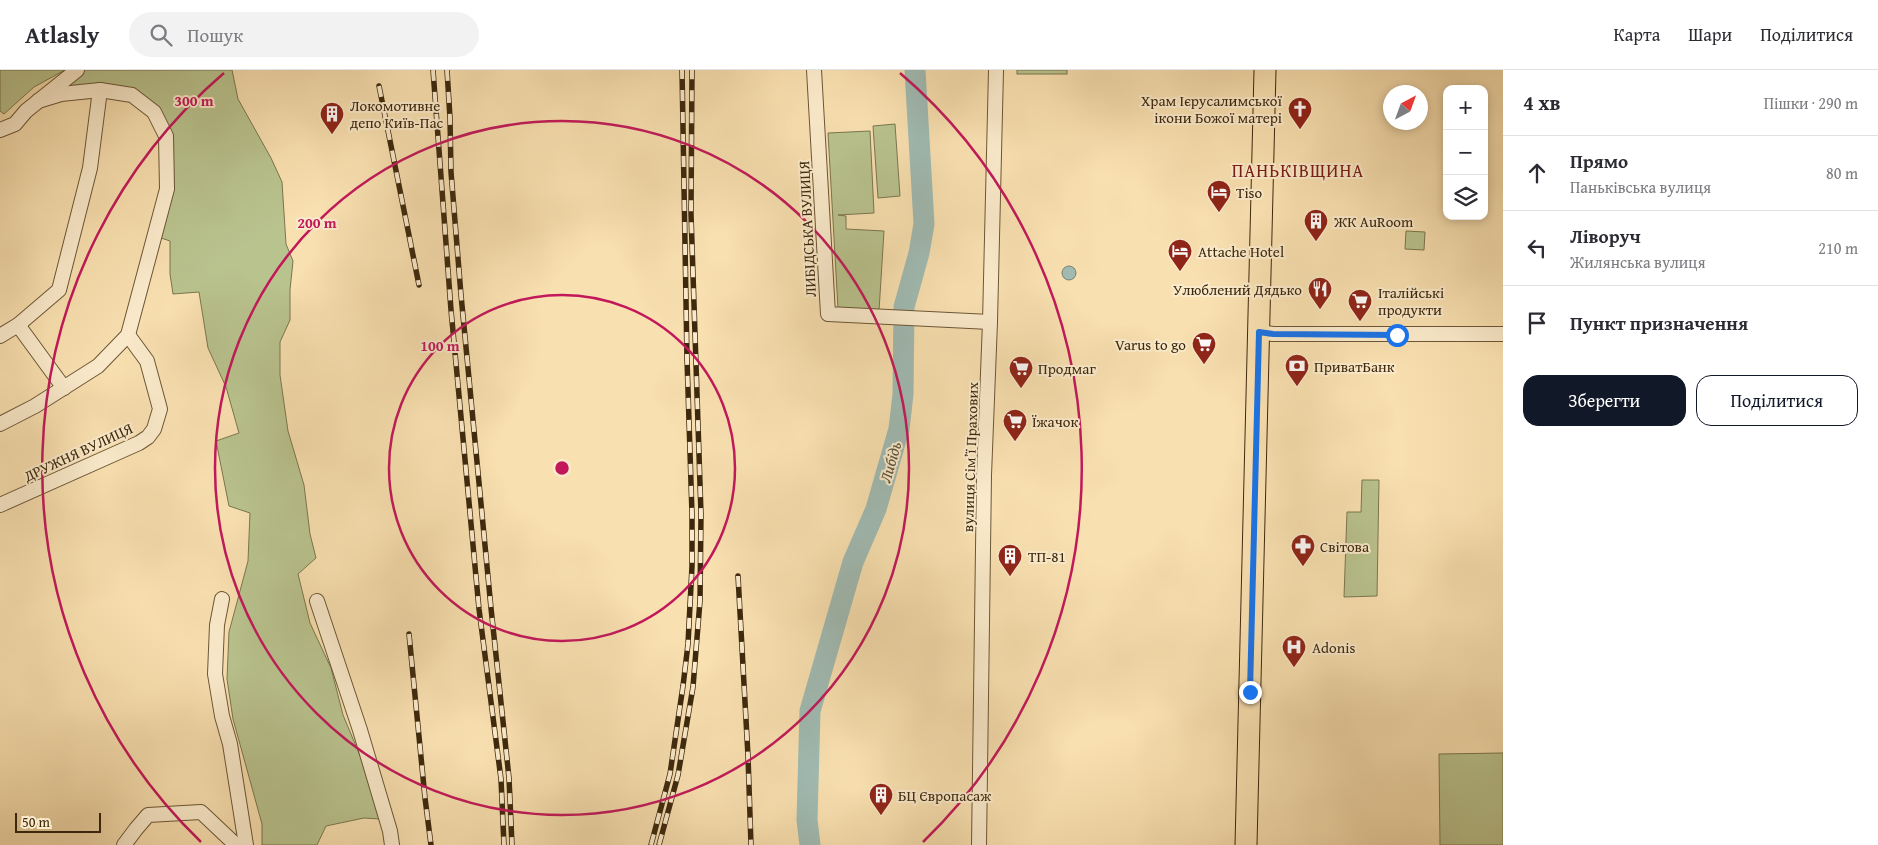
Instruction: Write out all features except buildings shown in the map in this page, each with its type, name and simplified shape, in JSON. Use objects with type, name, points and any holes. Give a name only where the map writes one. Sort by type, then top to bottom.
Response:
[{"type":"main road","points":[[1246,845],[1265,70]]},
{"type":"street","points":[[0,130],[15,124],[26,110],[77,70]]},
{"type":"street","name":"ЛИБІДСЬКА ВУЛИЦЯ","points":[[814,70],[828,314],[990,322]]},
{"type":"street","name":"вулиця Сімʼї Прахових","points":[[979,845],[984,475],[996,70]]},
{"type":"street","points":[[0,424],[35,406],[98,366],[128,335],[167,189],[166,136],[154,112],[132,95],[100,90],[60,94],[38,101]]},
{"type":"street","points":[[0,336],[18,325],[59,290],[90,168],[100,90]]},
{"type":"street","points":[[18,325],[64,388]]},
{"type":"street","points":[[1259,332],[1273,334],[1503,334]]},
{"type":"street","name":"ДРУЖНЯ ВУЛИЦЯ","points":[[0,505],[139,443],[148,437],[154,429],[160,409],[147,361],[128,335]]},
{"type":"street","points":[[222,599],[217,625],[215,674],[222,716],[230,744],[246,845]]},
{"type":"street","points":[[317,601],[360,730],[390,830],[392,845]]},
{"type":"street","points":[[124,845],[148,816],[188,812],[200,812],[236,845]]},
{"type":"green space","points":[[0,70],[65,70],[34,87],[4,114],[0,111]]},
{"type":"green space","points":[[77,70],[232,70],[238,99],[271,158],[282,182],[286,244],[293,261],[290,290],[290,320],[280,342],[280,375],[288,431],[304,485],[310,534],[316,558],[298,574],[310,623],[331,668],[343,715],[366,770],[380,819],[364,818],[326,826],[317,845],[262,845],[262,824],[233,719],[227,679],[229,632],[248,561],[250,513],[229,506],[216,441],[239,433],[226,387],[208,348],[199,292],[173,294],[170,274],[170,241],[155,236],[166,136],[132,95],[61,94]]},
{"type":"green space","points":[[1017,70],[1067,70],[1067,74],[1017,74]]},
{"type":"green space","points":[[895,124],[900,196],[878,198],[873,126]]},
{"type":"green space","points":[[870,131],[874,213],[838,215],[846,216],[846,229],[884,231],[879,311],[838,308],[828,133]]},
{"type":"green space","points":[[1406,231],[1425,232],[1424,250],[1405,249]]},
{"type":"green space","points":[[1362,480],[1379,480],[1377,596],[1344,597],[1347,512],[1361,512]]},
{"type":"green space","points":[[1503,753],[1503,845],[1440,845],[1439,754]]},
{"type":"water","points":[[1069,266],[1074,268],[1076,273],[1074,278],[1069,280],[1064,278],[1062,273],[1064,268]]},
{"type":"waterway","name":"Либідь","points":[[810,845],[807,820],[810,711],[853,562],[876,509],[899,429],[903,394],[904,307],[919,253],[924,224],[915,70]]},
{"type":"railway","points":[[433,70],[451,310],[479,609],[501,779],[504,845]]},
{"type":"railway","points":[[447,70],[451,172],[461,295],[509,778],[512,845]]},
{"type":"railway","points":[[651,845],[670,774],[683,686],[688,644],[692,566],[682,70]]},
{"type":"railway","points":[[659,845],[678,775],[693,687],[700,601],[701,514],[691,214],[692,70]]},
{"type":"railway","points":[[379,86],[419,285]]},
{"type":"railway","points":[[738,576],[751,845]]},
{"type":"railway","points":[[409,634],[431,845]]},
{"type":"place","name":"Храм Ієрусалимської ікони Божої матері","points":[[1300,130]]},
{"type":"place","name":"Локомотивне депо Київ-Пас","points":[[332,135]]},
{"type":"place","name":"Tiso","points":[[1219,213]]},
{"type":"place","name":"ЖК AuRoom","points":[[1316,242]]},
{"type":"place","name":"Attache Hotel","points":[[1180,272]]},
{"type":"place","name":"Улюблений Дядько","points":[[1320,310]]},
{"type":"place","name":"Італійські продукти","points":[[1360,322]]},
{"type":"place","name":"Varus to go","points":[[1204,365]]},
{"type":"place","name":"ПриватБанк","points":[[1297,387]]},
{"type":"place","name":"Продмаг","points":[[1021,389]]},
{"type":"place","name":"Їжачок","points":[[1015,442]]},
{"type":"place","name":"Світова","points":[[1303,567]]},
{"type":"place","name":"ТП-81","points":[[1010,577]]},
{"type":"place","name":"Adonis","points":[[1294,668]]},
{"type":"place","name":"БЦ Європасаж","points":[[881,816]]},
{"type":"district","name":"ПАНЬКІВЩИНА","points":[[1298,170]]},
{"type":"route","points":[[1250,692],[1259,332],[1273,334],[1397,335]]}]
